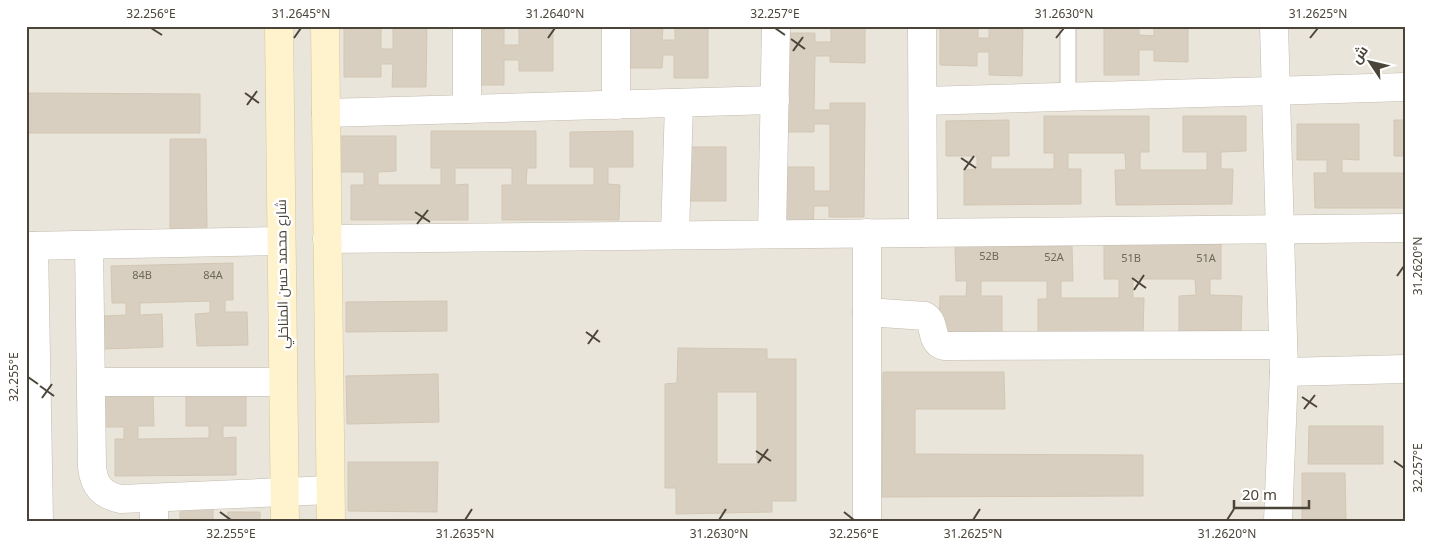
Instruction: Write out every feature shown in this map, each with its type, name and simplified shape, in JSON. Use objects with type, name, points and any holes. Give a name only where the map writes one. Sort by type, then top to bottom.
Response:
[{"type":"street","name":"شارع محمد حسن المناخلي","points":[[279,26],[286,521]]},
{"type":"street","points":[[325,26],[331,521]]},
{"type":"street","points":[[467,109],[468,26]]},
{"type":"street","points":[[616,26],[616,105]]},
{"type":"street","points":[[772,234],[776,26]]},
{"type":"street","points":[[922,26],[923,233]]},
{"type":"street","points":[[1274,26],[1283,358],[1278,521]]},
{"type":"street","points":[[923,101],[1406,88]]},
{"type":"street","points":[[326,113],[775,100]]},
{"type":"street","points":[[675,235],[679,103]]},
{"type":"street","points":[[327,239],[1406,228]]},
{"type":"street","points":[[867,233],[868,521]]},
{"type":"street","points":[[39,521],[30,246],[281,241]]},
{"type":"street","points":[[89,245],[92,467],[93,476],[103,492],[112,497],[154,509],[285,492],[330,490]]},
{"type":"street","points":[[867,312],[925,316],[930,321],[936,340],[940,345],[944,346],[1283,358],[1406,369]]},
{"type":"street","points":[[92,382],[284,382]]},
{"type":"lane","points":[[1068,26],[1068,97]]},
{"type":"shaded area","points":[[26,26],[1406,26],[1406,521],[26,521]]},
{"type":"building","points":[[344,26],[381,26],[381,49],[393,49],[393,27],[427,27],[426,87],[392,87],[393,64],[381,64],[381,77],[344,77]]},
{"type":"building","points":[[519,26],[553,26],[553,71],[519,71],[519,60],[504,60],[504,85],[469,85],[469,30],[504,29],[504,45],[519,45]]},
{"type":"building","points":[[625,26],[663,26],[662,40],[675,40],[675,26],[708,26],[708,78],[674,78],[674,55],[663,55],[662,68],[625,68]]},
{"type":"building","points":[[831,26],[865,26],[865,63],[830,62],[830,56],[815,56],[814,110],[830,110],[830,103],[865,103],[864,217],[829,217],[829,206],[814,206],[813,228],[779,228],[779,167],[814,167],[814,191],[830,191],[830,124],[814,124],[814,132],[779,132],[781,33],[815,33],[815,42],[831,42]]},
{"type":"building","points":[[940,26],[978,26],[978,38],[989,38],[989,26],[1023,26],[1022,76],[989,75],[989,52],[977,52],[977,66],[940,65]]},
{"type":"building","points":[[1104,26],[1139,26],[1139,35],[1154,36],[1154,26],[1188,26],[1188,62],[1154,61],[1154,50],[1139,50],[1139,75],[1104,75]]},
{"type":"building","points":[[26,93],[200,94],[200,133],[26,133]]},
{"type":"building","points":[[1044,116],[1149,116],[1149,152],[1140,152],[1140,170],[1207,170],[1207,152],[1183,152],[1183,116],[1246,116],[1246,151],[1221,152],[1221,169],[1233,169],[1232,204],[1116,205],[1115,170],[1126,170],[1125,153],[1068,153],[1068,169],[1081,169],[1081,204],[964,205],[964,170],[977,169],[977,156],[946,156],[946,121],[1009,120],[1009,156],[991,156],[991,169],[1054,169],[1054,153],[1044,153]]},
{"type":"building","points":[[1394,120],[1406,120],[1406,208],[1315,208],[1314,173],[1327,173],[1327,160],[1297,160],[1297,124],[1359,124],[1359,160],[1342,159],[1342,173],[1405,173],[1404,156],[1394,156]]},
{"type":"building","points":[[431,131],[536,131],[536,168],[527,168],[526,185],[594,185],[594,167],[570,167],[570,132],[633,131],[633,167],[608,167],[608,184],[620,185],[619,220],[502,220],[502,185],[512,185],[512,168],[455,168],[455,185],[468,184],[468,220],[351,220],[351,185],[364,185],[364,172],[333,172],[333,136],[396,136],[396,171],[378,172],[378,185],[441,185],[441,168],[431,168]]},
{"type":"building","points":[[170,139],[206,139],[207,229],[170,230]]},
{"type":"building","points":[[679,147],[726,147],[726,201],[679,201]]},
{"type":"building","points":[[1104,244],[1221,244],[1221,279],[1210,279],[1210,295],[1242,296],[1241,331],[1179,331],[1179,296],[1196,295],[1195,279],[1133,279],[1133,298],[1144,298],[1143,335],[1038,336],[1038,299],[1047,299],[1047,281],[981,281],[981,296],[1002,296],[1002,332],[939,332],[940,296],[966,296],[967,281],[956,281],[955,246],[1072,246],[1073,281],[1061,281],[1061,298],[1119,298],[1119,279],[1104,279]]},
{"type":"building","points":[[233,263],[233,300],[225,300],[225,312],[247,312],[248,345],[197,346],[195,314],[210,313],[210,301],[140,303],[140,315],[162,314],[163,347],[104,349],[103,316],[126,315],[126,303],[112,303],[111,266]]},
{"type":"building","points":[[447,301],[447,331],[346,332],[346,302]]},
{"type":"building","points":[[678,348],[767,349],[767,359],[796,359],[796,501],[772,501],[772,512],[676,514],[676,488],[665,488],[665,384],[677,383]],"holes":[[[717,392],[757,392],[757,464],[717,464]]]},
{"type":"building","points":[[883,372],[1004,372],[1005,409],[915,409],[915,454],[1143,455],[1143,496],[882,497]]},
{"type":"building","points":[[438,374],[439,422],[347,424],[346,376]]},
{"type":"building","points":[[246,392],[246,426],[223,426],[223,438],[236,437],[236,475],[115,476],[115,439],[124,439],[124,427],[101,427],[102,394],[153,393],[154,426],[138,426],[138,439],[209,438],[209,426],[186,426],[186,393]]},
{"type":"building","points":[[1309,426],[1383,426],[1383,464],[1308,464]]},
{"type":"building","points":[[348,462],[438,462],[437,512],[348,511]]},
{"type":"building","points":[[1302,473],[1345,473],[1346,521],[1302,521]]},
{"type":"building","points":[[180,503],[213,504],[213,521],[180,521]]},
{"type":"building","points":[[228,512],[260,512],[260,521],[227,521]]}]
